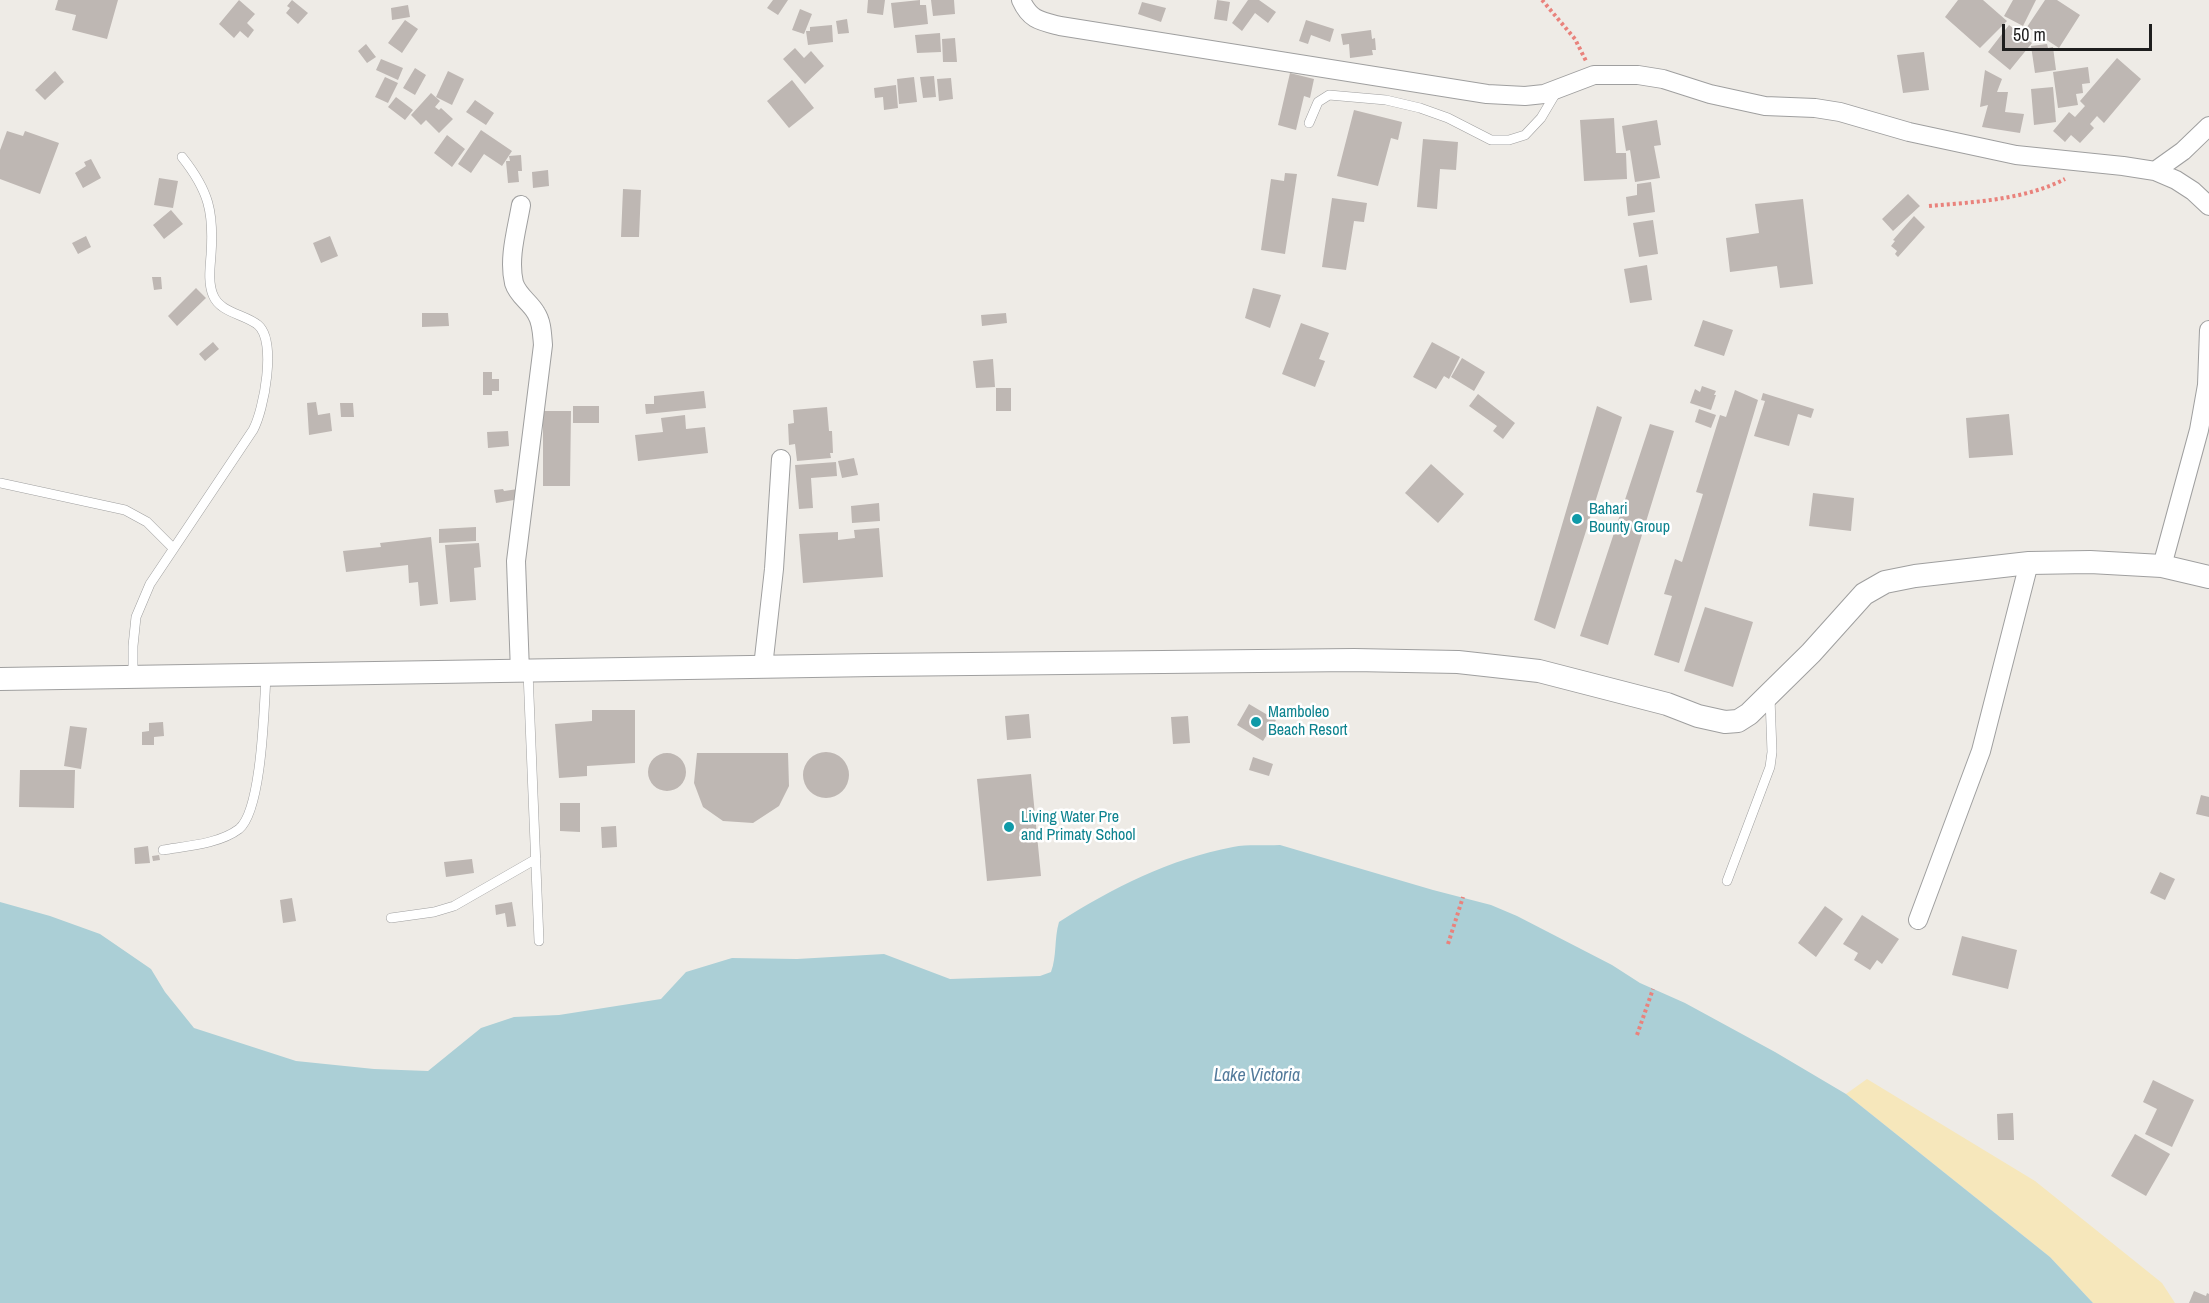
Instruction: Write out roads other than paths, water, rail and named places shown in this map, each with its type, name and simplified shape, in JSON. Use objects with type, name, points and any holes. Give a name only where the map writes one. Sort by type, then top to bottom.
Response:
[{"type":"street","points":[[1021,0],[1026,12],[1036,20],[1101,34],[1487,94],[1525,96],[1558,89],[1590,76],[1615,74],[1663,79],[1710,94],[1765,106],[1815,108],[1840,112],[1909,132],[1994,151],[2155,171],[2176,180],[2193,191],[2209,206]]},
{"type":"street","points":[[2155,171],[2183,151],[2209,126]]},
{"type":"street","points":[[521,205],[512,263],[515,285],[522,298],[536,312],[542,330],[543,345],[516,561],[524,672]]},
{"type":"street","points":[[2162,566],[2199,430],[2207,385],[2209,330]]},
{"type":"street","points":[[763,667],[774,569],[781,459]]},
{"type":"street","points":[[0,679],[1354,660],[1458,662],[1539,671],[1667,704],[1698,716],[1725,722],[1738,721],[1743,718],[1811,653],[1864,594],[1886,582],[1915,576],[2029,563],[2090,562],[2162,566],[2209,577]]},
{"type":"street","points":[[1918,920],[1981,751],[2029,563]]},
{"type":"lane","points":[[1309,123],[1318,102],[1329,95],[1374,99],[1420,108],[1449,118],[1491,140],[1509,140],[1525,135],[1541,118],[1558,89]]},
{"type":"lane","points":[[133,677],[136,617],[150,584],[258,422],[264,393],[268,345],[265,332],[259,325],[225,309],[214,297],[210,278],[212,232],[209,202],[198,179],[182,157]]},
{"type":"lane","points":[[0,483],[125,510],[147,522],[173,548]]},
{"type":"lane","points":[[524,672],[536,859],[538,941]]},
{"type":"lane","points":[[163,850],[198,844],[230,834],[240,828],[246,820],[257,779],[266,676]]},
{"type":"lane","points":[[1727,880],[1770,767],[1772,752],[1770,693]]},
{"type":"lane","points":[[391,918],[434,912],[453,906],[536,859]]},
{"type":"water","name":"Lake Victoria","points":[[1280,845],[1491,905],[1612,965],[1640,983],[1685,1003],[1775,1052],[1846,1094],[2050,1257],[2093,1303],[0,1303],[0,902],[50,916],[100,934],[151,969],[165,992],[194,1028],[296,1061],[374,1069],[428,1071],[481,1028],[514,1017],[559,1015],[661,999],[686,972],[732,958],[797,959],[884,954],[950,979],[1040,976],[1051,972],[1059,922],[1121,886],[1164,867],[1210,852],[1239,846]]},
{"type":"place","name":"Bahari Bounty Group","points":[[1577,519]]},
{"type":"place","name":"Mamboleo Beach Resort","points":[[1256,722]]},
{"type":"place","name":"Living Water Pre and Primaty School","points":[[1009,827]]}]
